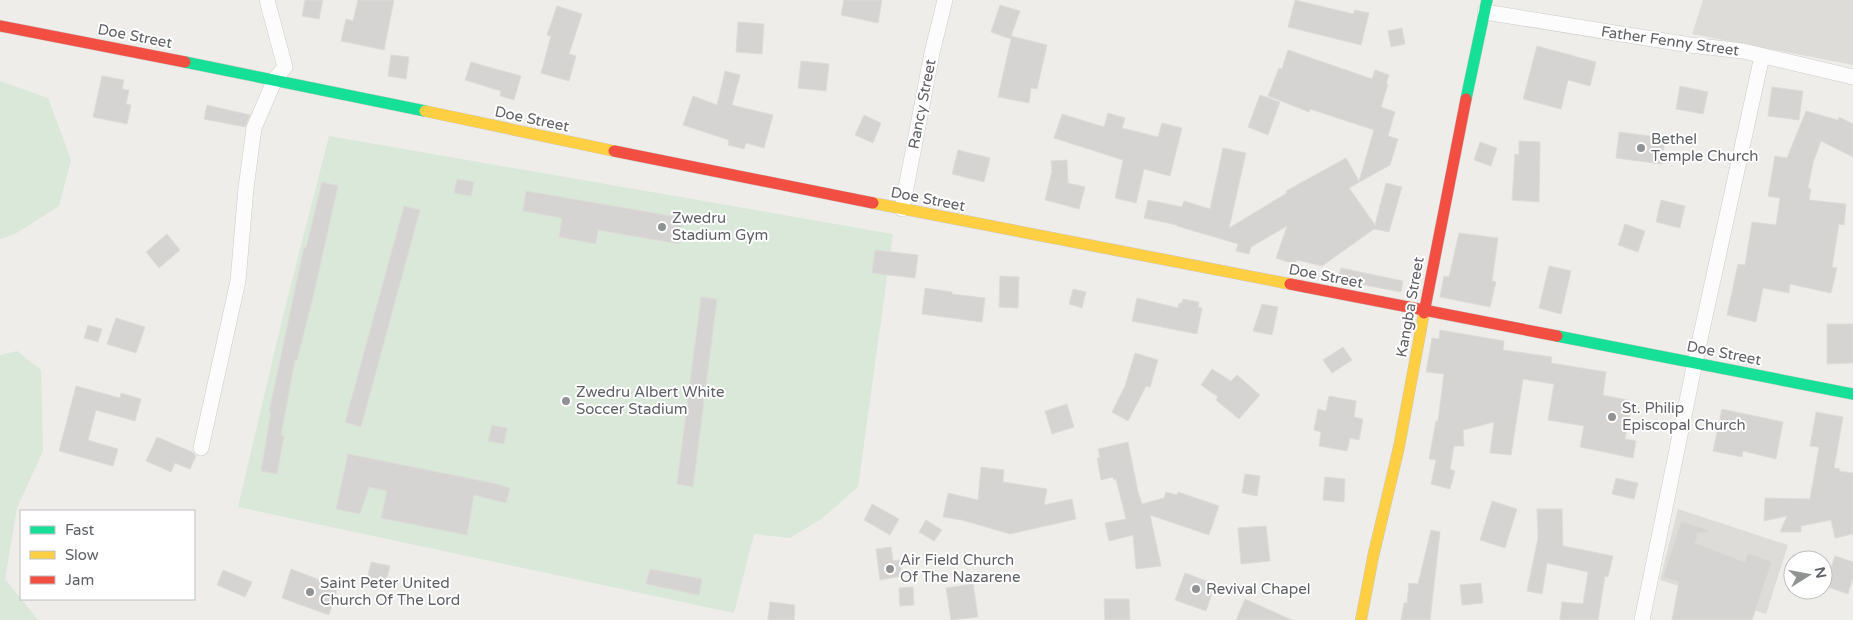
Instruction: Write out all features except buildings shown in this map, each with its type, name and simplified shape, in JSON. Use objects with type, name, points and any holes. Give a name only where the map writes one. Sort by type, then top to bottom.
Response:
[{"type":"street","points":[[200,448],[238,281],[246,188],[254,128],[275,79],[285,67],[267,0]]},
{"type":"street","name":"Rancy Street","points":[[902,209],[932,53],[945,0]]},
{"type":"street","name":"Father Fenny Street","points":[[1486,6],[1690,45],[1743,51],[1853,77]]},
{"type":"street","name":"Kangba Street","points":[[1361,620],[1373,557],[1399,447],[1437,241],[1486,6]]},
{"type":"street","name":"Doe Street","points":[[0,26],[275,79],[629,155],[1853,394]]},
{"type":"street","points":[[1642,620],[1695,362],[1762,56]]},
{"type":"shaded area","points":[[1703,0],[1853,0],[1853,65],[1692,34]]},
{"type":"shaded area","points":[[1678,509],[1788,545],[1786,550],[1783,550],[1783,561],[1766,614],[1660,580]]},
{"type":"green space","points":[[0,81],[48,98],[71,160],[59,206],[15,234],[0,239]]},
{"type":"green space","name":"Zwedru Albert White Soccer Stadium","points":[[329,136],[893,234],[858,487],[821,519],[790,538],[754,534],[734,613],[238,507],[283,316]]},
{"type":"green space","points":[[17,351],[41,370],[43,451],[17,508],[5,579],[38,620],[0,620],[0,355]]},
{"type":"traffic: fast","points":[[1466,99],[1487,0]]},
{"type":"traffic: fast","points":[[185,62],[425,111]]},
{"type":"traffic: fast","points":[[1557,336],[1853,394]]},
{"type":"traffic: slow","points":[[425,111],[614,151]]},
{"type":"traffic: slow","points":[[873,203],[1290,284]]},
{"type":"traffic: slow","points":[[1361,620],[1373,557],[1399,447],[1424,313]]},
{"type":"traffic: jam","points":[[0,26],[185,62]]},
{"type":"traffic: jam","points":[[1424,313],[1466,99]]},
{"type":"traffic: jam","points":[[614,151],[873,203]]},
{"type":"traffic: jam","points":[[1290,284],[1557,336]]},
{"type":"place","name":"Bethel Temple Church","points":[[1641,148]]},
{"type":"place","name":"Zwedru Stadium Gym","points":[[662,227]]},
{"type":"place","name":"Zwedru Albert White Soccer Stadium","points":[[566,401]]},
{"type":"place","name":"St. Philip Episcopal Church","points":[[1612,417]]},
{"type":"place","name":"Air Field Church Of The Nazarene","points":[[890,569]]},
{"type":"place","name":"Revival Chapel","points":[[1196,589]]},
{"type":"place","name":"Saint Peter United Church Of The Lord","points":[[310,592]]}]
